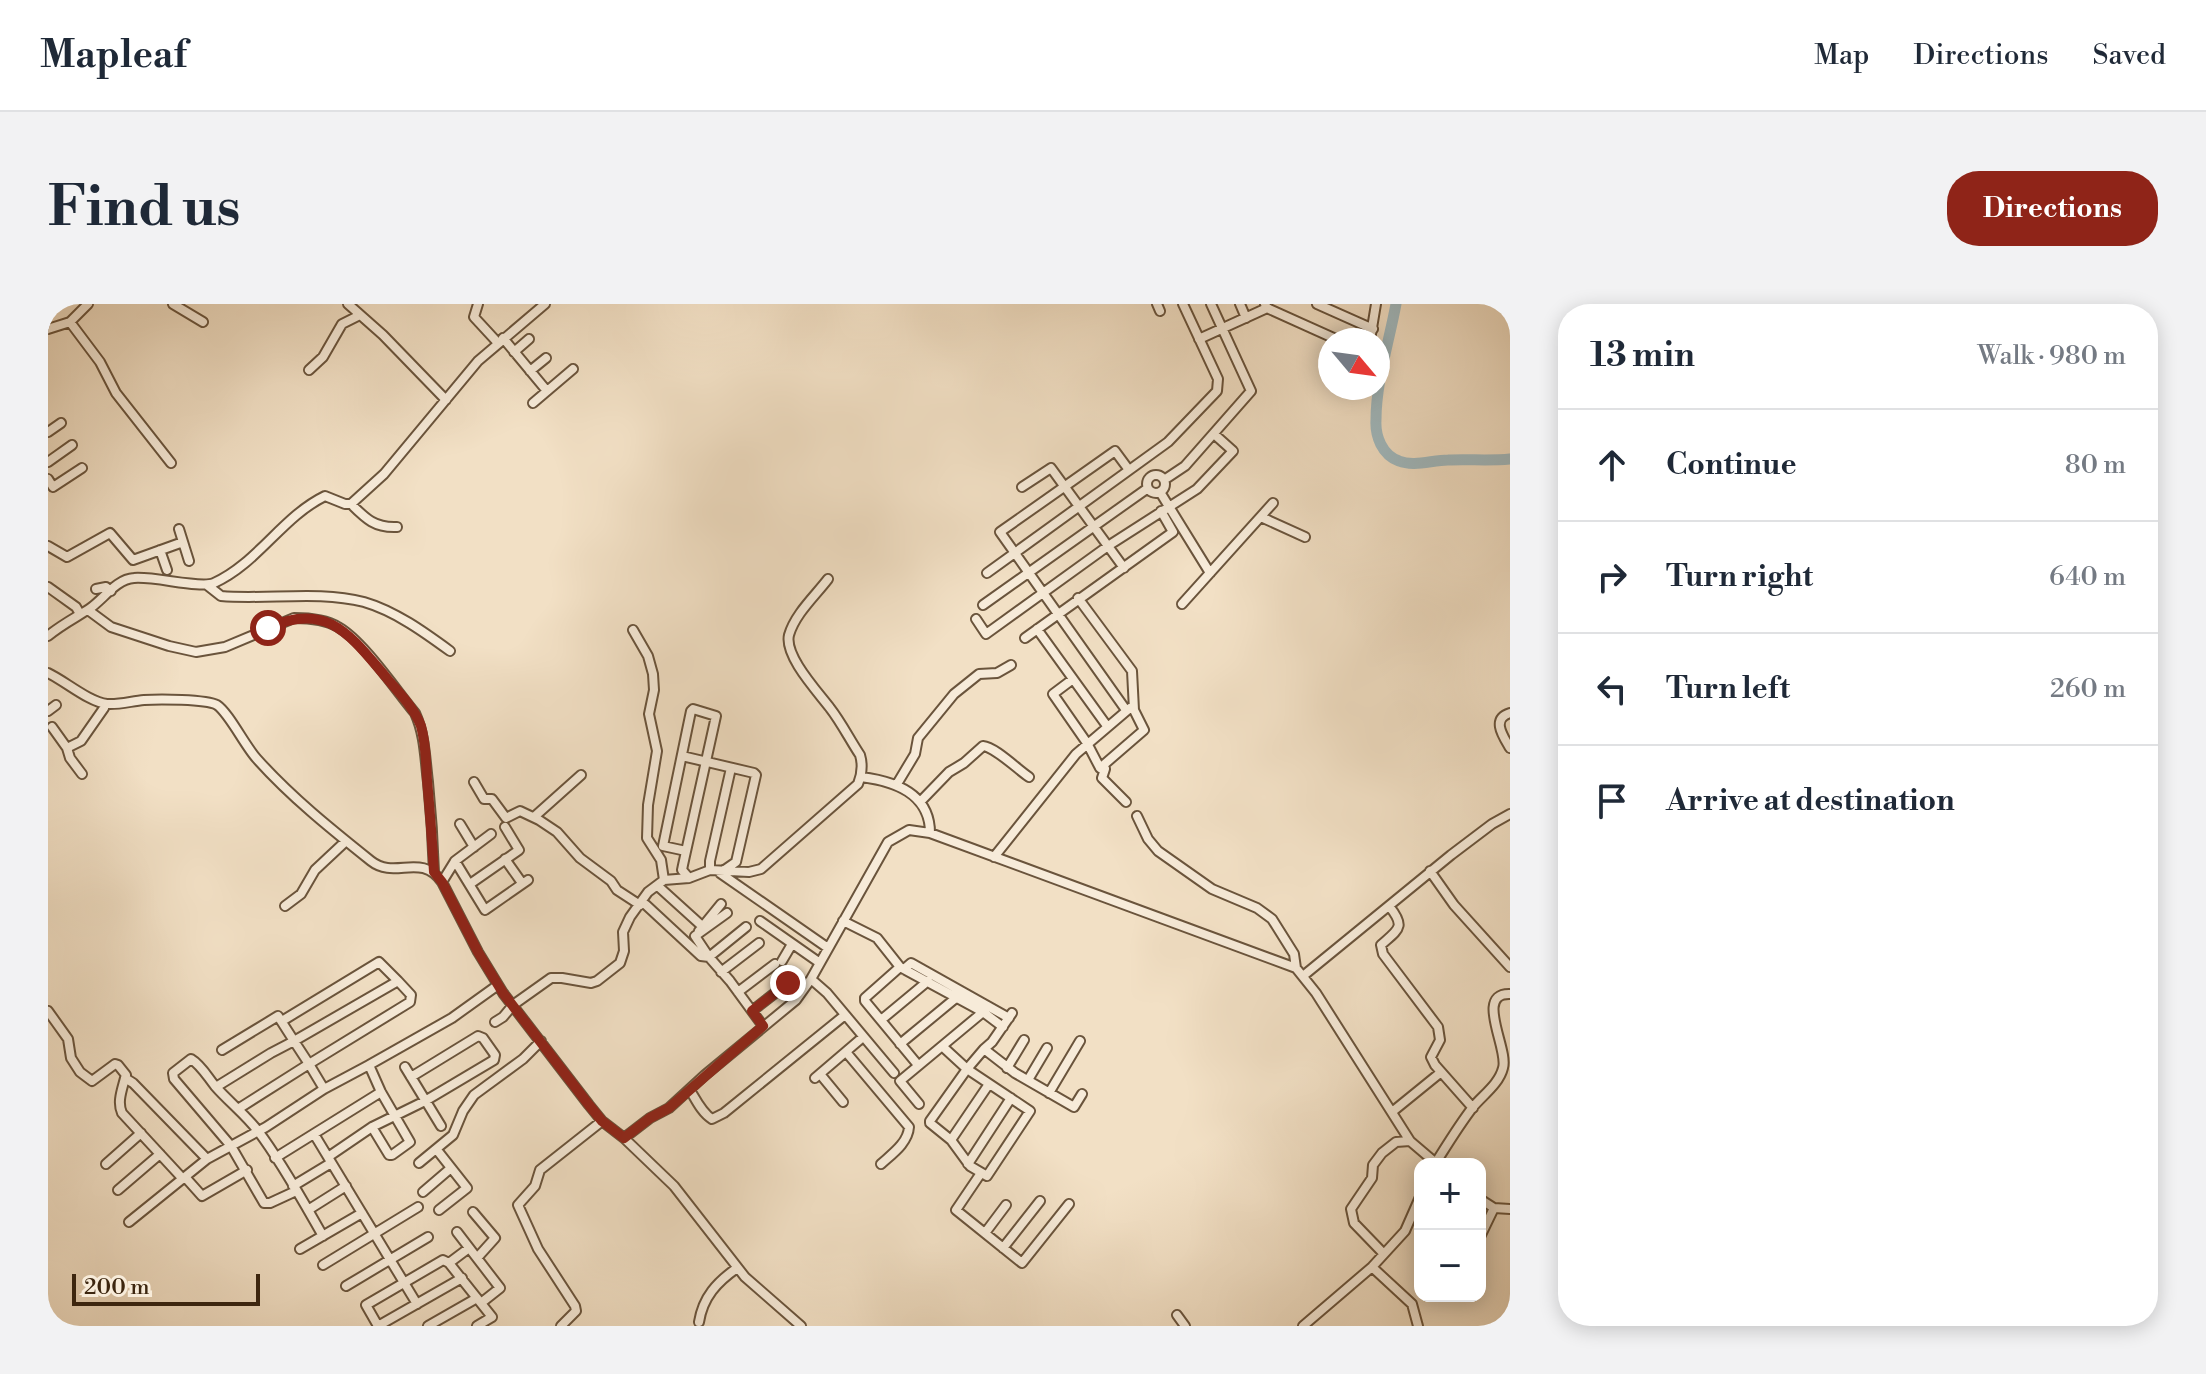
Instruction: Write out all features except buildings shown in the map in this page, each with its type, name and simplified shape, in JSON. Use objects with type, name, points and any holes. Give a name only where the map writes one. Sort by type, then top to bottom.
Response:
[{"type":"street","points":[[48,329],[70,322],[88,304]]},
{"type":"street","points":[[173,304],[203,322]]},
{"type":"street","points":[[349,304],[446,400]]},
{"type":"street","points":[[478,304],[474,317],[514,352],[547,391]]},
{"type":"street","points":[[351,504],[384,474],[478,361],[545,304]]},
{"type":"street","points":[[987,573],[1168,442],[1217,391],[1218,379],[1183,304]]},
{"type":"street","points":[[1164,480],[1185,466],[1251,391],[1211,304]]},
{"type":"street","points":[[1240,304],[1246,318]]},
{"type":"street","points":[[1317,304],[1371,328]]},
{"type":"street","points":[[1373,328],[1376,304]]},
{"type":"street","points":[[1199,339],[1266,306],[1318,331]]},
{"type":"street","points":[[309,370],[323,357],[342,324],[360,315]]},
{"type":"street","points":[[70,322],[100,362],[124,404],[171,463]]},
{"type":"street","points":[[514,352],[529,339]]},
{"type":"street","points":[[530,371],[546,358]]},
{"type":"street","points":[[533,403],[573,369]]},
{"type":"street","points":[[48,432],[61,423]]},
{"type":"street","points":[[976,619],[986,634],[1108,546],[1197,489],[1233,451],[1214,434]]},
{"type":"street","points":[[48,462],[72,445]]},
{"type":"street","points":[[1100,768],[1144,730],[1000,532],[1115,451],[1129,470]]},
{"type":"street","points":[[1139,462],[1151,477]]},
{"type":"street","points":[[50,486],[82,468]]},
{"type":"street","points":[[1022,487],[1051,468],[1124,568]]},
{"type":"street","points":[[1158,475],[1164,480],[1165,486],[1160,492],[1155,493],[1148,488],[1151,477],[1158,475]]},
{"type":"street","points":[[983,605],[1148,488]]},
{"type":"street","points":[[1025,638],[1173,532],[1160,492]]},
{"type":"street","points":[[48,636],[123,581],[132,578],[158,578],[207,585],[216,582],[247,561],[307,506],[328,496],[351,504],[371,523],[397,527]]},
{"type":"street","points":[[1182,604],[1273,503]]},
{"type":"street","points":[[1165,508],[1210,573]]},
{"type":"street","points":[[1261,517],[1305,537]]},
{"type":"street","points":[[179,529],[189,561]]},
{"type":"street","points":[[48,546],[67,557],[110,533],[133,560],[183,542]]},
{"type":"street","points":[[160,550],[167,570]]},
{"type":"street","points":[[716,870],[749,872],[761,869],[858,784],[861,777],[860,755],[830,708],[808,681],[789,647],[790,631],[797,618],[828,579]]},
{"type":"street","points":[[207,585],[221,596],[338,598],[366,603],[396,616],[450,651]]},
{"type":"street","points":[[48,587],[111,627],[196,652],[225,647],[294,618],[328,622],[348,634],[415,713],[421,726],[426,752],[434,872]]},
{"type":"street","points":[[96,589],[106,587],[111,591]]},
{"type":"street","points":[[994,857],[1076,754],[1130,708],[1132,671],[1078,598]]},
{"type":"street","points":[[1037,629],[1107,726]]},
{"type":"street","points":[[633,630],[648,656],[653,674],[654,690],[649,714],[657,751],[648,805],[647,838],[661,860],[662,884],[702,926]]},
{"type":"street","points":[[897,784],[915,754],[918,738],[954,694],[979,674],[997,673],[1011,665]]},
{"type":"street","points":[[48,673],[105,704],[154,700],[217,705],[249,751],[267,770],[346,841],[382,868],[390,870],[413,866],[434,872],[498,985],[602,1121],[674,1186],[745,1277],[801,1326]]},
{"type":"street","points":[[1073,679],[1053,694],[1087,743],[1100,768],[1105,769],[1102,778],[1126,802]]},
{"type":"street","points":[[67,748],[81,741],[105,704]]},
{"type":"street","points":[[686,851],[663,846],[693,709],[716,716],[682,870],[689,878]]},
{"type":"street","points":[[1510,713],[1503,715],[1499,727],[1510,748]]},
{"type":"street","points":[[52,727],[82,774]]},
{"type":"street","points":[[920,802],[949,772],[983,746],[993,748],[1029,777]]},
{"type":"street","points":[[495,1022],[551,978],[586,983],[597,981],[620,963],[624,956],[623,932],[630,917],[643,905],[648,892],[662,884],[736,862],[756,775],[682,756]]},
{"type":"street","points":[[731,768],[710,861],[716,870],[828,948]]},
{"type":"street","points":[[534,817],[581,775]]},
{"type":"street","points":[[861,777],[897,784],[920,802],[930,822],[930,833]]},
{"type":"street","points":[[474,782],[484,799],[492,799],[506,818],[520,811],[557,832],[580,858],[611,881],[617,890],[691,940],[701,956],[709,957],[763,1026]]},
{"type":"street","points":[[1303,976],[1430,871],[1510,814]]},
{"type":"street","points":[[1137,816],[1148,839],[1158,851],[1212,889],[1257,908],[1272,919],[1294,954],[1296,968]]},
{"type":"street","points":[[460,824],[474,847]]},
{"type":"street","points":[[470,884],[519,850],[505,827]]},
{"type":"street","points":[[624,1138],[669,1108],[796,1000],[888,842],[909,830],[930,833],[1296,968],[1410,1141],[1429,1158]]},
{"type":"street","points":[[442,882],[455,861],[491,834]]},
{"type":"street","points":[[285,906],[301,894],[315,870],[346,841]]},
{"type":"street","points":[[455,861],[485,910],[525,882],[505,859]]},
{"type":"street","points":[[1430,871],[1454,905],[1510,967]]},
{"type":"street","points":[[691,940],[717,904]]},
{"type":"street","points":[[1389,906],[1399,918],[1399,925],[1394,935],[1383,943],[1383,954],[1438,1027],[1440,1040],[1431,1057],[1440,1073],[1473,1108]]},
{"type":"street","points":[[691,940],[727,913]]},
{"type":"street","points":[[760,921],[820,963]]},
{"type":"street","points":[[843,921],[877,938],[902,968],[916,971],[1010,1015],[967,1069],[930,1121],[951,1140],[968,1164],[987,1176],[1029,1110],[967,1069],[942,1046]]},
{"type":"street","points":[[709,957],[746,927]]},
{"type":"street","points":[[721,972],[759,943]]},
{"type":"street","points":[[738,992],[778,962],[792,944]]},
{"type":"street","points":[[238,1109],[410,1002],[411,995],[379,962],[282,1021]]},
{"type":"street","points":[[902,968],[865,1001],[918,1065]]},
{"type":"street","points":[[916,971],[1003,1027]]},
{"type":"street","points":[[811,979],[827,993],[894,1073]]},
{"type":"street","points":[[216,1087],[398,981]]},
{"type":"street","points":[[881,1020],[928,981]]},
{"type":"street","points":[[752,1011],[788,983]]},
{"type":"street","points":[[129,1222],[207,1159],[452,1018],[498,985]]},
{"type":"street","points":[[1440,1158],[1473,1108],[1507,1069],[1493,1011],[1498,996],[1510,994]]},
{"type":"street","points":[[900,1044],[957,997]]},
{"type":"street","points":[[48,1011],[68,1039],[69,1054],[80,1072],[92,1081],[115,1064],[118,1065],[126,1075],[119,1107],[122,1113],[202,1196],[247,1170]]},
{"type":"street","points":[[919,1104],[900,1081],[983,1012]]},
{"type":"street","points":[[690,1090],[700,1108],[712,1119],[724,1113],[845,1015]]},
{"type":"street","points":[[222,1050],[279,1016],[324,1089]]},
{"type":"street","points":[[323,1236],[308,1210],[294,1188],[275,1158],[258,1131],[193,1059],[173,1073],[174,1079],[231,1146],[266,1204],[294,1188],[372,1127],[425,1101],[494,1060],[495,1055],[478,1036],[411,1077]]},
{"type":"street","points":[[843,1102],[818,1076],[863,1037]]},
{"type":"street","points":[[1007,1068],[1024,1040]]},
{"type":"street","points":[[419,1163],[453,1135],[474,1095],[523,1059],[541,1041]]},
{"type":"street","points":[[1049,1093],[1080,1041]]},
{"type":"street","points":[[1028,1080],[1047,1048]]},
{"type":"street","points":[[984,1049],[1007,1068],[1074,1107],[1082,1094]]},
{"type":"street","points":[[846,1052],[909,1127],[903,1143],[881,1164]]},
{"type":"street","points":[[369,1065],[409,1144],[392,1155],[372,1127]]},
{"type":"street","points":[[405,1067],[441,1126]]},
{"type":"street","points":[[1392,1112],[1440,1073]]},
{"type":"street","points":[[125,1078],[207,1159]]},
{"type":"street","points":[[951,1140],[989,1084]]},
{"type":"street","points":[[275,1158],[381,1092]]},
{"type":"street","points":[[968,1164],[1011,1098]]},
{"type":"street","points":[[561,1326],[576,1311],[575,1306],[538,1249],[518,1205],[537,1183],[540,1170],[602,1121]]},
{"type":"street","points":[[106,1164],[141,1133]]},
{"type":"street","points":[[314,1134],[417,1304]]},
{"type":"street","points":[[1383,1253],[1354,1223],[1351,1209],[1372,1178],[1376,1160],[1390,1145],[1410,1141]]},
{"type":"street","points":[[437,1150],[467,1188],[439,1210]]},
{"type":"street","points":[[118,1190],[160,1154]]},
{"type":"street","points":[[423,1192],[451,1168]]},
{"type":"street","points":[[981,1173],[956,1210],[1022,1263],[1069,1204]]},
{"type":"street","points":[[308,1210],[346,1186]]},
{"type":"street","points":[[1003,1248],[1040,1201]]},
{"type":"street","points":[[1486,1203],[1494,1208],[1510,1209]]},
{"type":"street","points":[[985,1233],[1006,1205]]},
{"type":"street","points":[[323,1265],[418,1207]]},
{"type":"street","points":[[1483,1230],[1494,1208]]},
{"type":"street","points":[[1303,1326],[1372,1267],[1405,1231],[1414,1211]]},
{"type":"street","points":[[473,1212],[495,1238],[477,1258]]},
{"type":"street","points":[[300,1249],[362,1213]]},
{"type":"street","points":[[428,1326],[500,1288],[457,1232]]},
{"type":"street","points":[[346,1286],[428,1237]]},
{"type":"street","points":[[449,1263],[469,1248]]},
{"type":"street","points":[[462,1278],[378,1326],[366,1305],[443,1260],[462,1278],[492,1317],[480,1325]]},
{"type":"street","points":[[1372,1267],[1412,1304],[1418,1326]]},
{"type":"street","points":[[699,1322],[701,1308],[708,1295],[737,1268]]},
{"type":"street","points":[[1177,1315],[1185,1326]]},
{"type":"waterway","points":[[1396,304],[1377,406],[1376,426],[1384,450],[1399,461],[1411,463],[1510,459]]},
{"type":"route","points":[[268,628],[294,618],[328,622],[338,627],[360,647],[415,713],[426,752],[434,872],[503,993],[602,1121],[624,1138],[669,1108],[763,1026],[752,1011],[788,983]]}]
